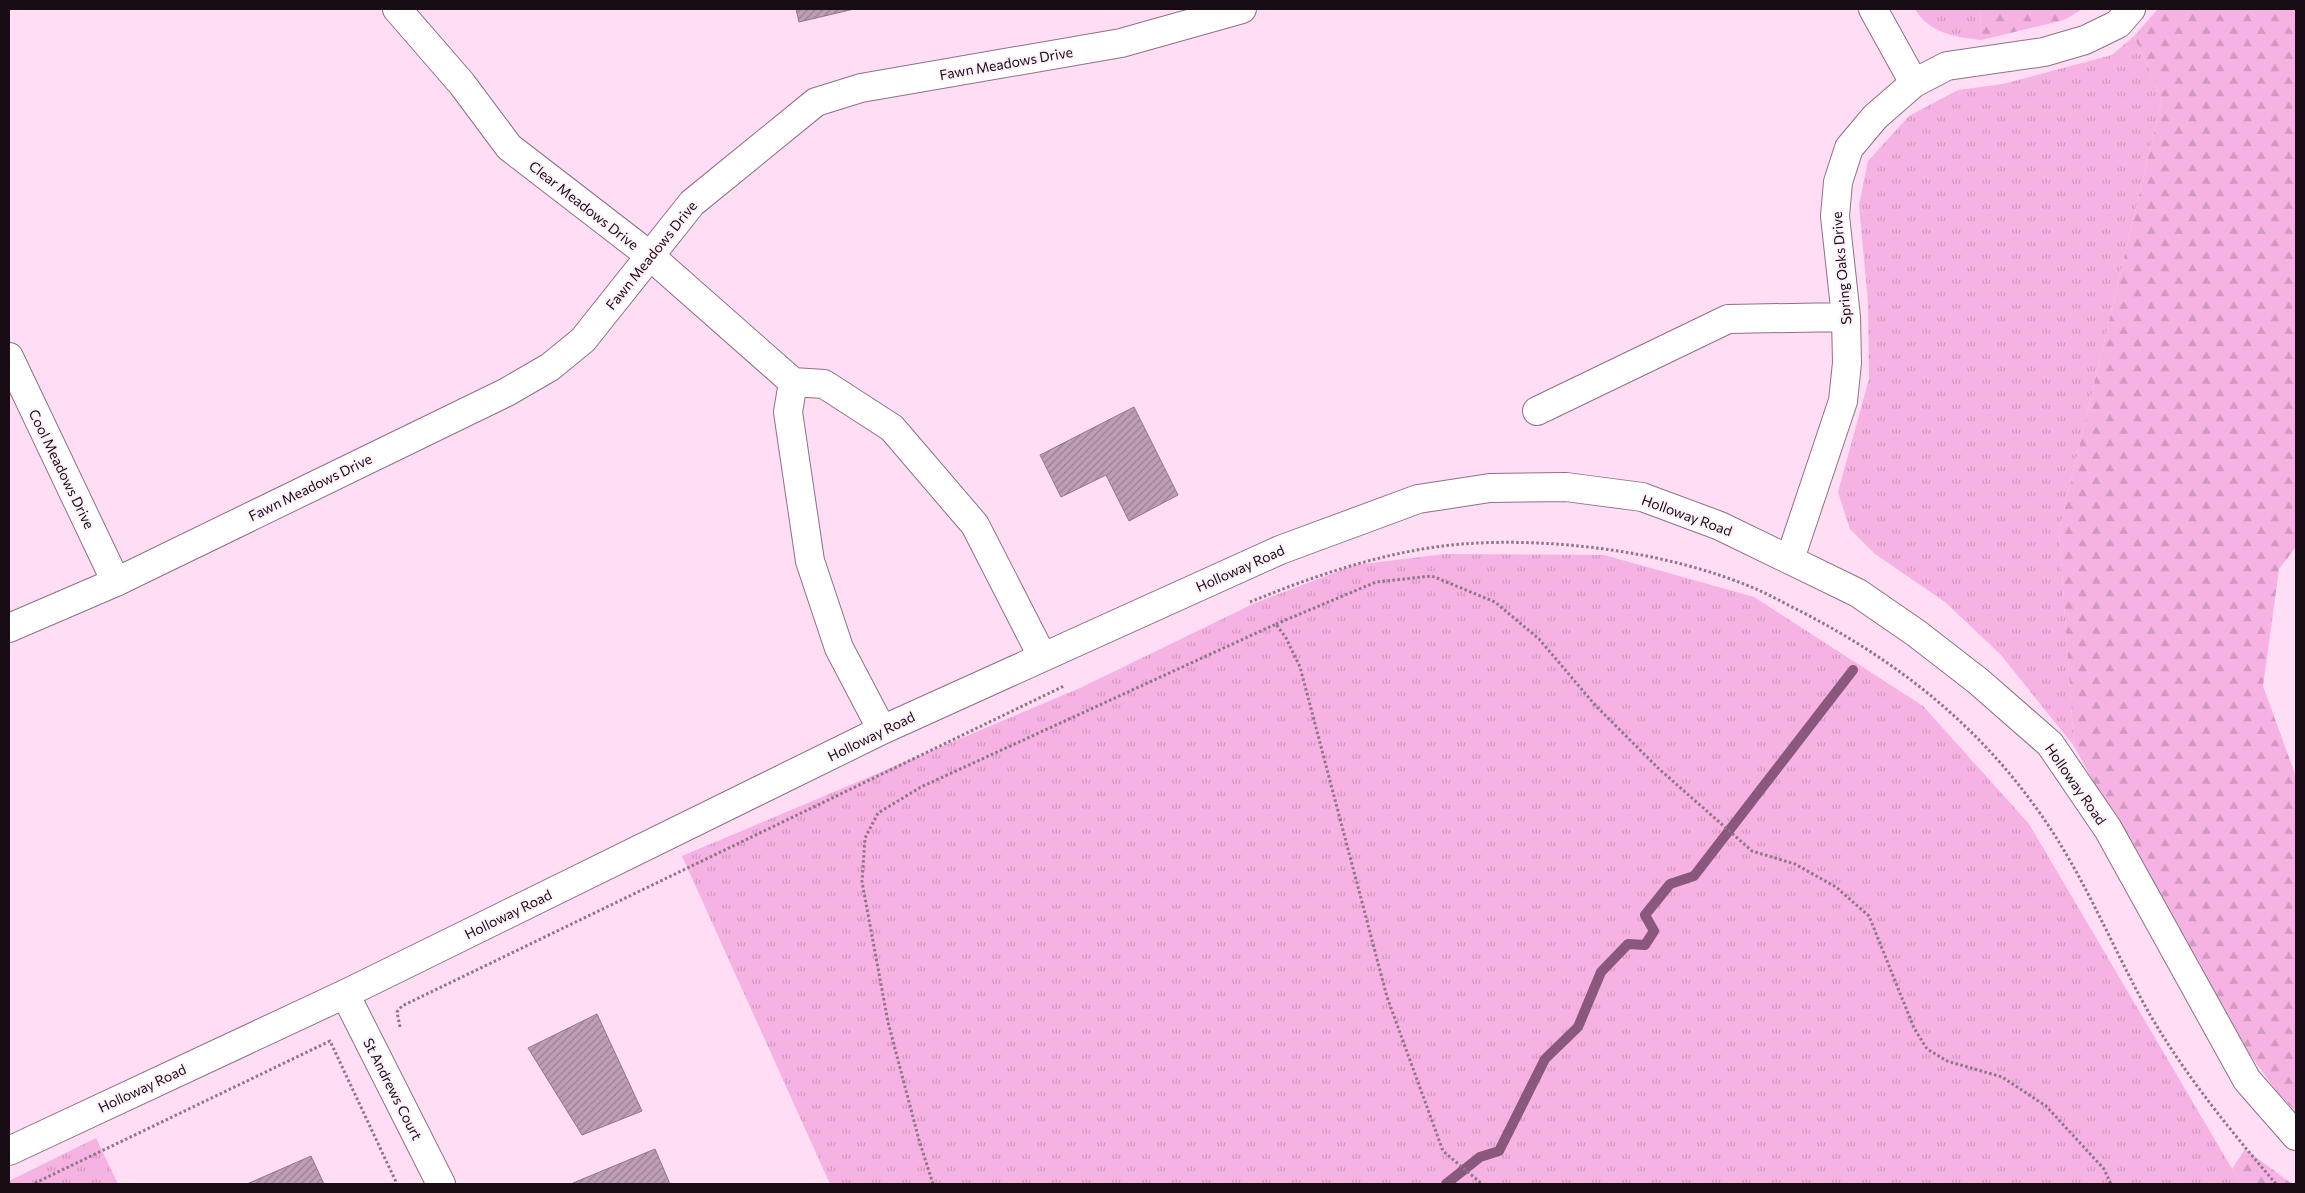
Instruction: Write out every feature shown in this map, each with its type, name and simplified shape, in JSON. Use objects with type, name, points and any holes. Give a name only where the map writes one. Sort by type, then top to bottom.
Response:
[{"type":"street","name":"Clear Meadows Drive","points":[[397,9],[462,84],[509,147],[649,256],[793,382]]},
{"type":"street","name":"Fawn Meadows Drive","points":[[9,628],[116,582],[507,392],[550,366],[583,340],[692,203],[816,102],[861,88],[1122,43],[1242,9]]},
{"type":"street","points":[[1873,9],[1914,83]]},
{"type":"street","name":"Spring Oaks Drive","points":[[1790,559],[1843,401],[1847,363],[1846,317],[1836,216],[1838,182],[1849,148],[1875,117],[1914,83],[1947,66],[2044,52],[2085,40],[2118,24],[2131,9]]},
{"type":"street","points":[[1538,411],[1728,319],[1846,317]]},
{"type":"street","name":"Cool Meadows Drive","points":[[9,357],[116,582]]},
{"type":"street","points":[[882,730],[839,648],[810,561],[788,412],[793,382],[824,384],[892,428],[975,525],[1042,656]]},
{"type":"street","name":"Holloway Road","points":[[9,1151],[345,994],[882,730],[1280,550],[1418,499],[1490,488],[1566,487],[1642,497],[1720,526],[1858,593],[1916,633],[1978,681],[2050,744],[2108,829],[2247,1080],[2296,1136]]},
{"type":"street","name":"St Andrews Court","points":[[345,994],[442,1184]]},
{"type":"path","points":[[1243,604],[1296,583],[1393,555],[1461,544],[1552,544],[1623,551],[1688,566],[1756,589],[1866,648],[1932,694],[1994,754],[2044,818],[2076,870],[2149,1012],[2191,1078],[2233,1134],[2276,1184]]},
{"type":"path","points":[[933,1184],[919,1140],[888,1022],[862,882],[865,838],[878,812],[921,787],[1276,624],[1376,582],[1432,576],[1495,602],[1539,639],[1602,712],[1658,768],[1752,851],[1795,864],[1836,887],[1869,916],[1914,1028],[1927,1049],[1948,1061],[2002,1077],[2046,1106],[2104,1169],[2111,1184]]},
{"type":"path","points":[[1276,624],[1286,638],[1300,667],[1387,996],[1443,1151],[1482,1184]]},
{"type":"path","points":[[400,1029],[397,1012],[402,1006],[1069,684]]},
{"type":"path","points":[[35,1183],[330,1041],[397,1184]]},
{"type":"green space","points":[[1915,9],[1980,9],[1981,40],[1944,33],[1928,24]]},
{"type":"green space","points":[[1980,9],[2083,9],[2064,20],[1981,40]]},
{"type":"green space","points":[[2158,9],[2296,9],[2296,547],[2279,569],[2263,686],[2296,777],[2296,1112],[2278,1093],[2215,1007],[2074,746],[2059,531],[2162,99],[2134,36]]},
{"type":"green space","points":[[2134,36],[2162,99],[2059,531],[2074,746],[2001,655],[1945,602],[1875,554],[1850,529],[1838,492],[1869,379],[1868,302],[1859,205],[1868,161],[1909,116],[1958,90],[2003,84],[2112,55]]},
{"type":"green space","points":[[1445,554],[1604,555],[1754,597],[1923,706],[2029,824],[2241,1184],[830,1184],[682,856],[1080,688],[1255,603],[1355,565]]},
{"type":"green space","points":[[96,1138],[118,1184],[9,1184],[9,1181]]},
{"type":"green space","points":[[2245,1149],[2292,1184],[2241,1184],[2232,1169]]},
{"type":"building","points":[[796,9],[854,9],[799,22]]},
{"type":"building","points":[[1134,407],[1178,495],[1129,521],[1106,475],[1061,497],[1040,455]]},
{"type":"building","points":[[597,1014],[642,1111],[582,1135],[528,1048]]},
{"type":"building","points":[[655,1149],[670,1184],[573,1183]]},
{"type":"building","points":[[311,1156],[324,1184],[247,1184]]},
{"type":"waterway","points":[[1446,1184],[1480,1157],[1499,1151],[1545,1059],[1578,1027],[1601,972],[1628,944],[1645,945],[1654,931],[1645,915],[1670,884],[1694,876],[1853,670]]}]
